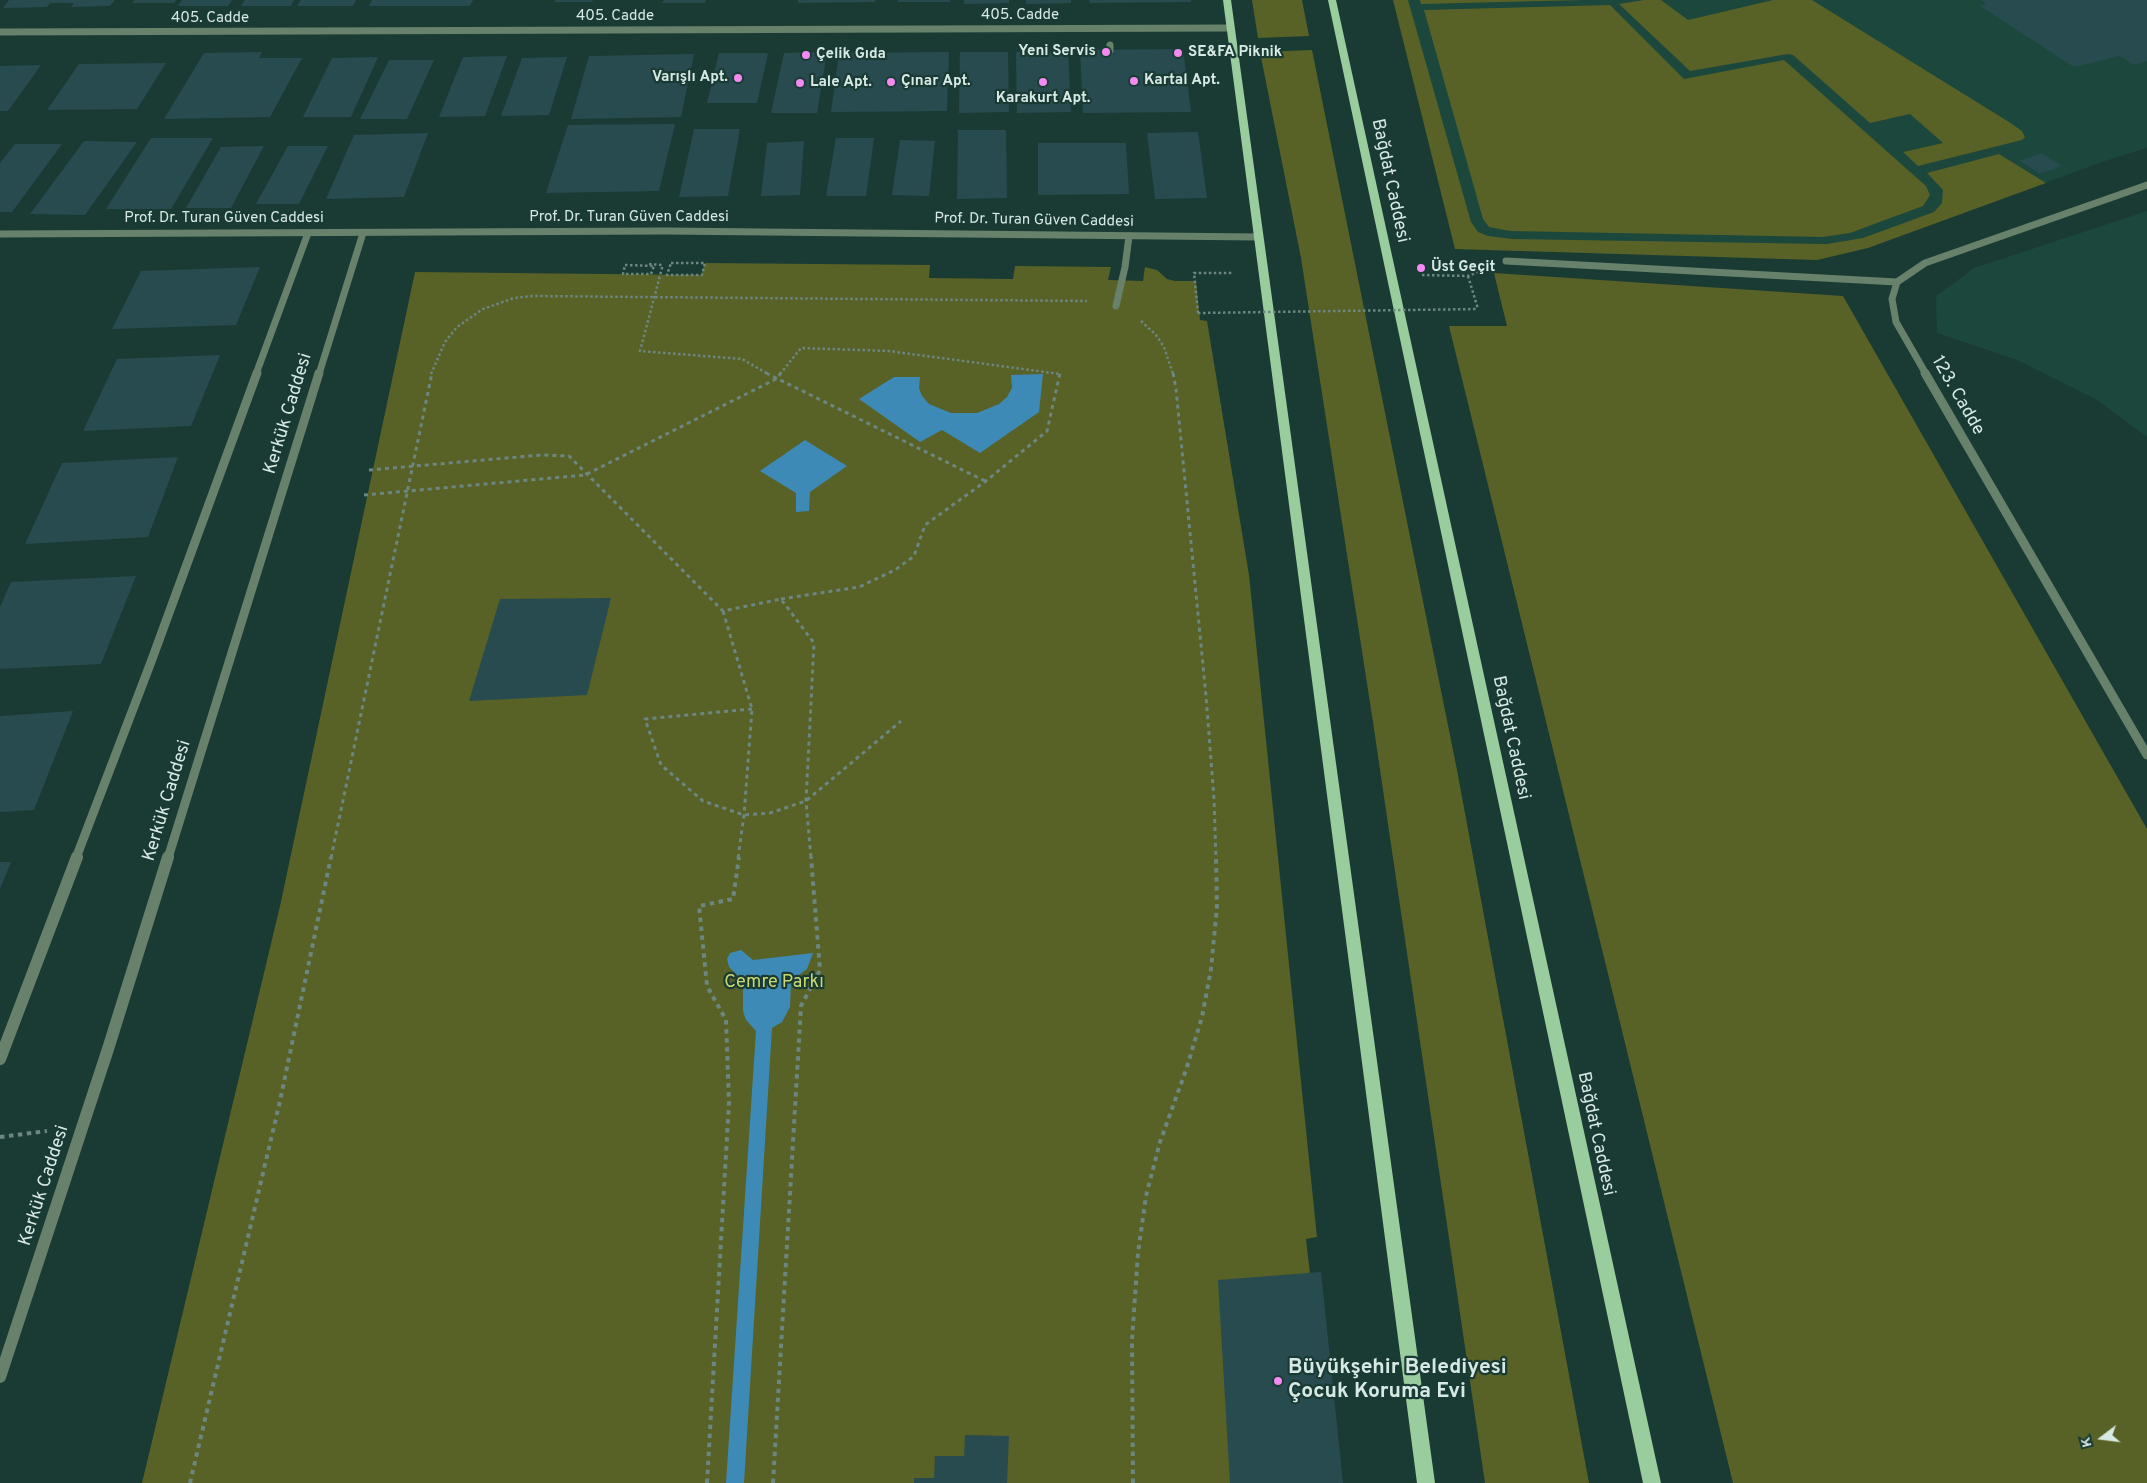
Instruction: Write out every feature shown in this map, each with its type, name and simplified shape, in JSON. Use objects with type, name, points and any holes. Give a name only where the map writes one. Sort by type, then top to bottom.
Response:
[{"type":"main road","points":[[1227,0],[1262,273],[1426,1483]]},
{"type":"main road","name":"Bağdat Caddesi","points":[[1332,0],[1652,1483]]},
{"type":"street","name":"405. Cadde","points":[[0,32],[1230,28]]},
{"type":"street","points":[[1506,261],[1897,282],[1925,264],[2147,185]]},
{"type":"street","name":"Prof. Dr. Turan Güven Caddesi","points":[[0,234],[666,231],[1258,237]]},
{"type":"street","points":[[0,1059],[151,662],[308,232]]},
{"type":"street","name":"Kerkük Caddesi","points":[[0,1377],[82,1126],[362,233]]},
{"type":"street","points":[[1116,306],[1129,236]]},
{"type":"street","name":"123. Cadde","points":[[1897,282],[1892,299],[1896,322],[2060,610],[2147,755]]},
{"type":"path","points":[[626,262],[662,265],[640,351],[742,359],[776,379],[986,481]]},
{"type":"path","points":[[671,263],[705,263],[702,275],[666,274],[671,263]]},
{"type":"path","points":[[625,265],[654,266],[652,274],[623,274],[625,265]]},
{"type":"path","points":[[1262,273],[1194,273],[1198,313],[1478,309],[1468,276],[1392,274]]},
{"type":"path","points":[[190,1483],[280,1101],[431,375],[437,357],[445,342],[470,317],[498,302],[533,296],[1079,300],[1116,306],[1146,324],[1164,347],[1171,365],[1176,388],[1206,696],[1217,858],[1214,938],[1211,969],[1202,1016],[1186,1070],[1158,1150],[1146,1196],[1138,1253],[1132,1340],[1133,1483]]},
{"type":"path","points":[[364,495],[585,475],[776,379],[801,348],[889,351],[1060,373],[1048,431],[986,481],[925,525],[914,556],[896,570],[859,587],[781,599],[723,611]]},
{"type":"path","points":[[369,470],[557,455],[569,456],[585,475],[723,611],[752,709],[744,815],[733,899],[699,906],[707,986],[726,1020],[729,1102],[707,1483]]},
{"type":"path","points":[[773,1483],[801,1006],[820,970],[806,801],[814,643],[781,599]]},
{"type":"path","points":[[752,709],[645,719],[661,765],[703,801],[744,815],[770,813],[806,801],[901,720]]},
{"type":"path","points":[[0,1137],[82,1126]]},
{"type":"shaded area","points":[[1403,0],[2147,0],[2147,148],[2105,161],[1868,248],[1817,260],[1455,249]]},
{"type":"shaded area","points":[[2147,211],[2147,437],[2097,400],[2017,360],[1937,333],[1936,296],[1974,268]]},
{"type":"green space","points":[[1252,0],[1302,0],[1309,36],[1258,38]]},
{"type":"green space","points":[[1393,0],[1408,0],[1471,222],[1478,232],[1488,236],[1512,239],[1827,244],[1863,238],[1934,212],[1942,203],[1943,190],[1927,173],[1999,154],[2046,183],[1868,248],[1817,260],[1455,249]]},
{"type":"green space","points":[[1420,0],[1584,0],[1421,4]]},
{"type":"green space","points":[[1644,0],[1661,0],[1688,20],[1773,0],[1812,0],[2009,122],[2022,131],[2025,137],[2022,140],[1918,166],[1903,152],[1943,143],[1910,114],[1870,123],[1793,55],[1788,54],[1690,71],[1619,4]]},
{"type":"green space","points":[[1610,5],[1684,79],[1784,60],[1926,186],[1930,195],[1923,206],[1850,233],[1823,237],[1510,231],[1489,227],[1483,219],[1424,10]]},
{"type":"green space","points":[[1312,50],[1457,770],[1589,1483],[1485,1483],[1373,722],[1301,258],[1260,52]]},
{"type":"green space","name":"Cemre Parkı","points":[[705,263],[930,265],[929,278],[1013,279],[1015,266],[1111,267],[1108,280],[1143,281],[1145,267],[1157,270],[1167,279],[1196,281],[1200,320],[1207,321],[1249,575],[1317,1237],[1306,1239],[1334,1483],[142,1483],[280,906],[415,272],[701,275]]},
{"type":"green space","points":[[1494,273],[1843,296],[2147,829],[2147,1483],[1733,1483],[1449,326],[1507,326]]},
{"type":"water","points":[[1043,374],[1039,412],[980,453],[942,430],[920,442],[859,399],[894,377],[920,377],[919,388],[922,396],[929,404],[951,413],[977,413],[999,404],[1007,397],[1012,388],[1011,375]]},
{"type":"water","points":[[805,440],[847,466],[810,492],[809,511],[796,512],[796,493],[760,471]]},
{"type":"water","points":[[741,950],[753,960],[813,953],[807,969],[791,981],[790,1007],[782,1022],[772,1028],[744,1483],[726,1483],[756,1031],[746,1020],[743,1011],[743,981],[729,967],[727,959],[730,953]]},
{"type":"building","points":[[9,0],[115,0],[110,6],[71,7],[74,3],[50,3],[47,7],[3,8]]},
{"type":"building","points":[[135,0],[176,0],[174,3],[132,3]]},
{"type":"building","points":[[182,0],[232,0],[228,6],[178,6]]},
{"type":"building","points":[[245,0],[294,0],[291,6],[241,6]]},
{"type":"building","points":[[301,0],[356,0],[353,6],[297,6]]},
{"type":"building","points":[[372,0],[473,0],[470,6],[369,6]]},
{"type":"building","points":[[555,0],[593,0],[592,2],[555,2]]},
{"type":"building","points":[[664,0],[706,0],[705,3],[662,3]]},
{"type":"building","points":[[798,0],[875,0],[875,2],[798,3]]},
{"type":"building","points":[[898,0],[950,0],[950,2],[898,2]]},
{"type":"building","points":[[964,0],[1009,0],[1009,3],[964,4]]},
{"type":"building","points":[[1026,0],[1071,0],[1071,3],[1026,4]]},
{"type":"building","points":[[1089,0],[1191,0],[1191,2],[1090,3]]},
{"type":"building","points":[[1981,0],[2147,0],[2147,61],[2134,65],[2120,56],[2074,67],[1980,6],[1986,4]]},
{"type":"building","name":"Kartal Apt.","points":[[1183,49],[1191,112],[1083,113],[1080,50]]},
{"type":"building","name":"Karakurt Apt.","points":[[1068,51],[1071,112],[1017,113],[1016,52]]},
{"type":"building","points":[[262,52],[259,58],[302,58],[270,117],[164,119],[204,53]]},
{"type":"building","name":"Lale Apt.","points":[[827,52],[817,113],[771,113],[784,53]]},
{"type":"building","name":"Çınar Apt.","points":[[949,52],[947,111],[831,112],[839,53]]},
{"type":"building","points":[[960,52],[1008,52],[1009,112],[959,113]]},
{"type":"building","name":"Varışlı Apt.","points":[[719,53],[768,53],[757,103],[707,103]]},
{"type":"building","points":[[694,54],[681,117],[571,119],[589,56]]},
{"type":"building","points":[[507,56],[485,116],[439,117],[463,57]]},
{"type":"building","points":[[378,57],[351,117],[303,117],[332,58]]},
{"type":"building","points":[[567,57],[549,115],[501,116],[522,58]]},
{"type":"building","points":[[389,60],[434,60],[407,119],[360,119]]},
{"type":"building","points":[[166,63],[137,109],[47,110],[79,64]]},
{"type":"building","points":[[41,65],[8,111],[0,111],[0,66]]},
{"type":"building","points":[[675,124],[659,191],[546,193],[568,125]]},
{"type":"building","points":[[694,129],[740,129],[728,196],[679,197]]},
{"type":"building","points":[[958,130],[1006,130],[1007,198],[957,199]]},
{"type":"building","points":[[1198,132],[1207,198],[1155,199],[1147,133]]},
{"type":"building","points":[[428,133],[404,197],[326,199],[354,135]]},
{"type":"building","points":[[151,138],[213,138],[171,209],[106,209]]},
{"type":"building","points":[[836,138],[874,138],[866,196],[826,196]]},
{"type":"building","points":[[900,140],[935,141],[929,196],[892,195]]},
{"type":"building","points":[[84,141],[137,142],[85,215],[30,214]]},
{"type":"building","points":[[804,141],[800,195],[761,196],[767,143]]},
{"type":"building","points":[[1038,143],[1126,143],[1129,194],[1038,195]]},
{"type":"building","points":[[15,144],[62,144],[12,212],[0,212],[0,163]]},
{"type":"building","points":[[264,146],[231,208],[186,208],[221,147]]},
{"type":"building","points":[[288,146],[328,146],[299,204],[256,204]]},
{"type":"building","points":[[2042,153],[2062,166],[2040,174],[2020,161]]},
{"type":"building","points":[[260,267],[236,325],[112,329],[141,271]]},
{"type":"building","points":[[220,355],[191,426],[83,431],[117,359]]},
{"type":"building","points":[[178,457],[148,537],[25,544],[62,463]]},
{"type":"building","points":[[136,576],[101,664],[0,669],[0,607],[11,582]]},
{"type":"building","points":[[611,598],[587,695],[469,701],[500,599]]},
{"type":"building","points":[[73,711],[34,810],[0,812],[0,716]]},
{"type":"building","points":[[0,862],[11,862],[0,889]]},
{"type":"building","name":"Büyükşehir Belediyesi Çocuk Koruma Evi","points":[[1321,1272],[1343,1483],[1230,1483],[1218,1280]]},
{"type":"building","points":[[965,1435],[1009,1436],[1007,1483],[914,1483],[914,1478],[934,1478],[935,1456],[964,1456]]},
{"type":"place","name":"Yeni Servis","points":[[1106,52]]},
{"type":"place","name":"SE&FA Piknik","points":[[1178,53]]},
{"type":"place","name":"Çelik Gıda","points":[[806,55]]},
{"type":"place","name":"Varışlı Apt.","points":[[738,78]]},
{"type":"place","name":"Kartal Apt.","points":[[1134,81]]},
{"type":"place","name":"Çınar Apt.","points":[[891,82]]},
{"type":"place","name":"Karakurt Apt.","points":[[1043,82]]},
{"type":"place","name":"Lale Apt.","points":[[800,83]]},
{"type":"place","name":"Üst Geçit","points":[[1421,268]]},
{"type":"place","name":"Büyükşehir Belediyesi Çocuk Koruma Evi","points":[[1278,1381]]}]
